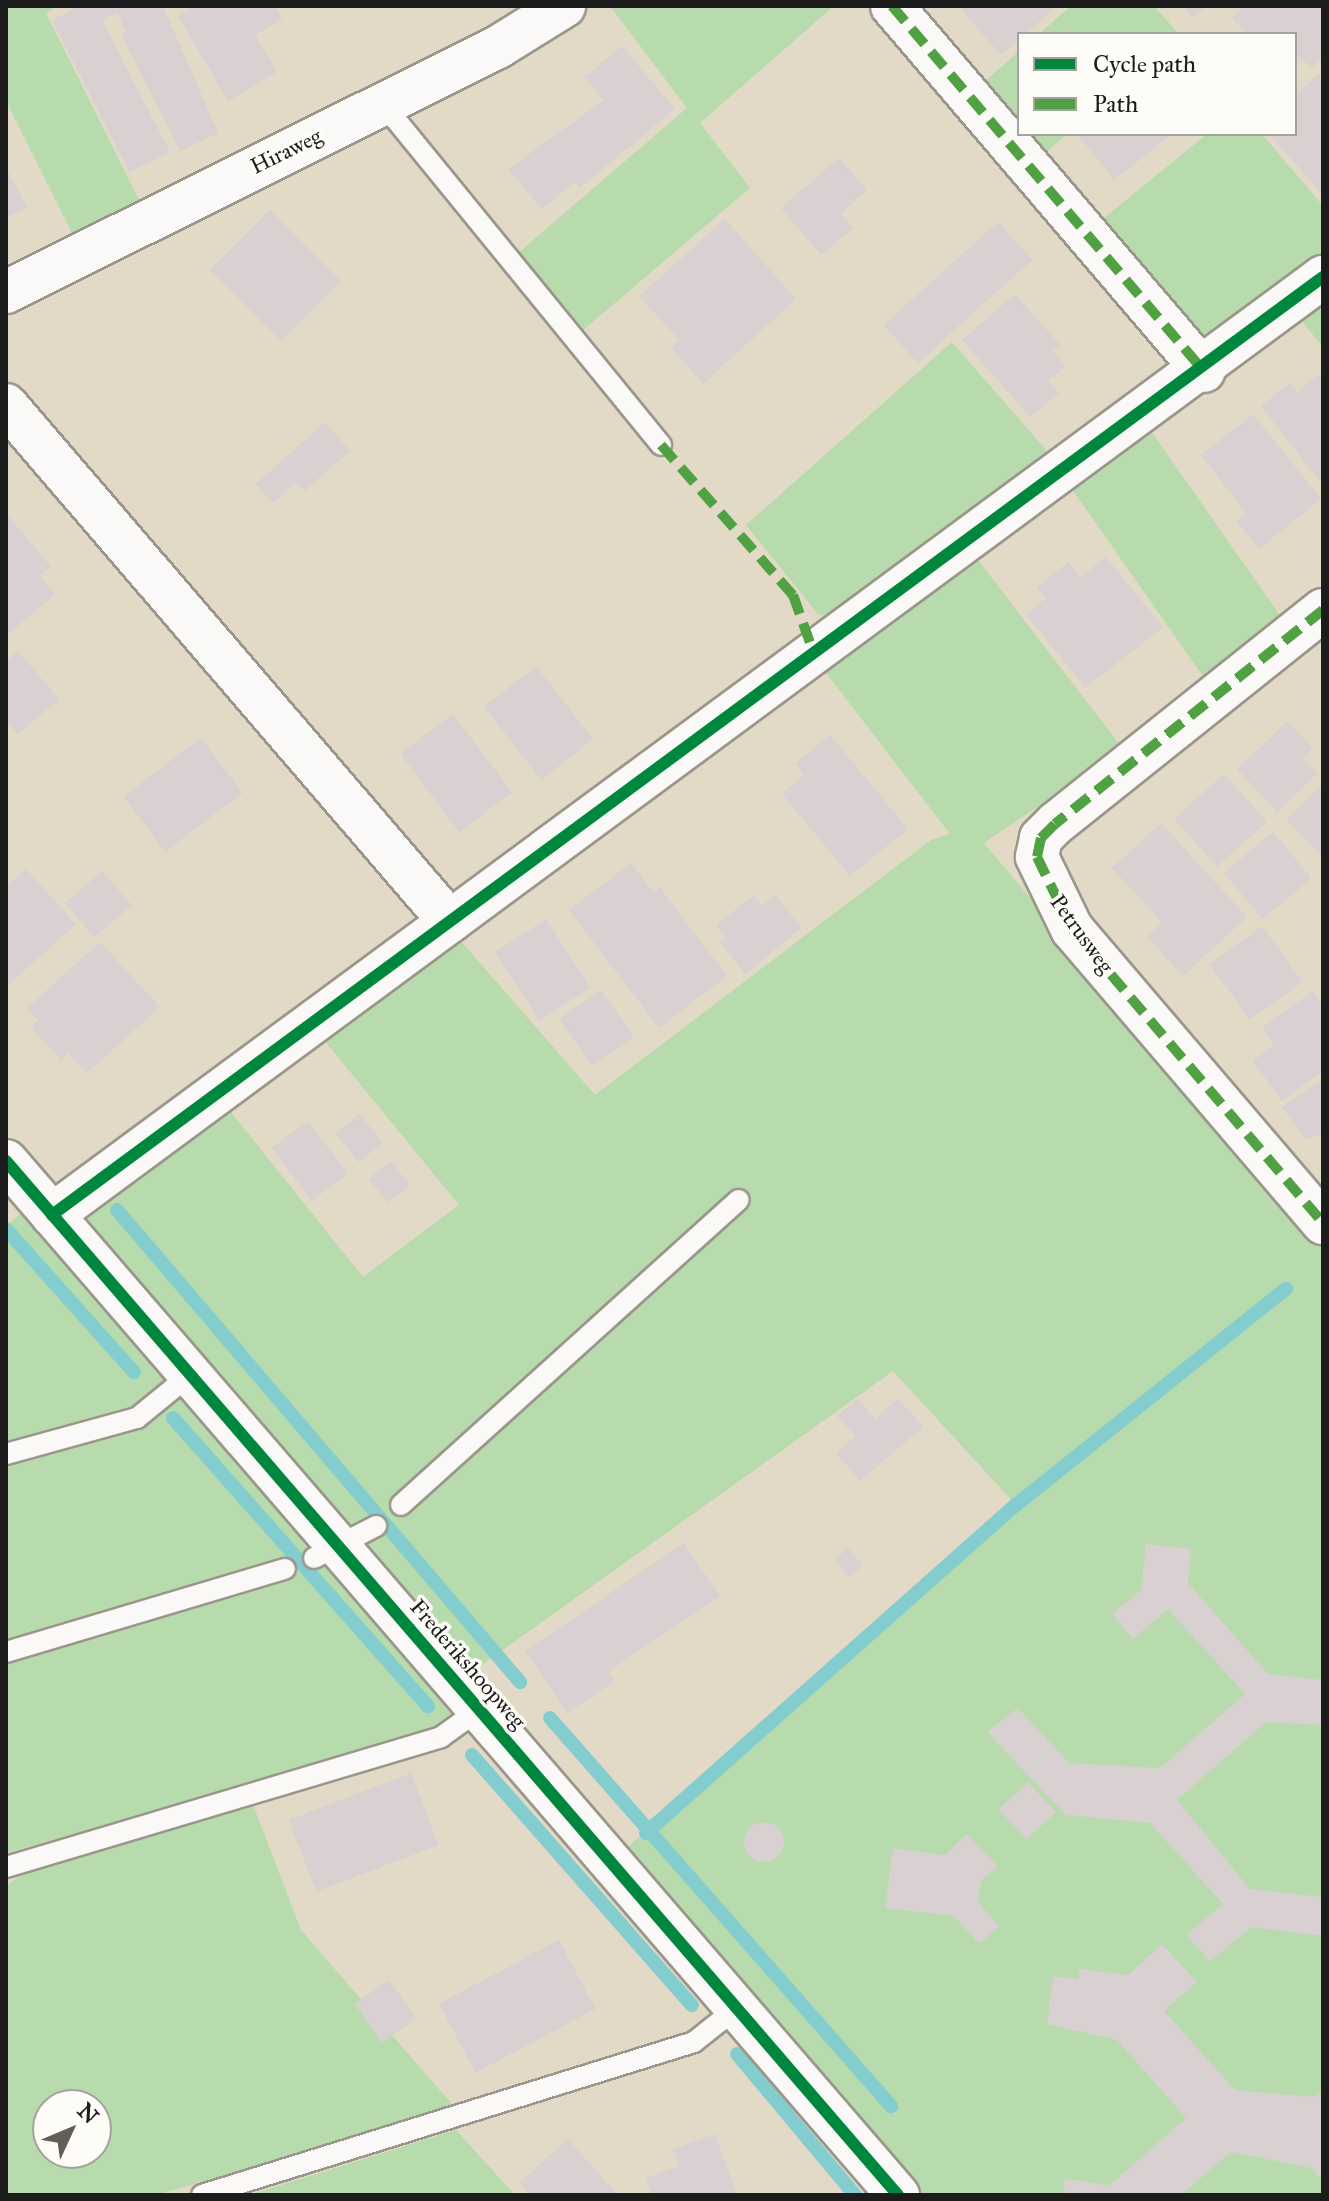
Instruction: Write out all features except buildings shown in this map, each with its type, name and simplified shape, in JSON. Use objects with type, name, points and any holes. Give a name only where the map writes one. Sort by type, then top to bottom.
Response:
[{"type":"street","name":"Hiraweg","points":[[6,292],[383,104],[564,6]]},
{"type":"street","points":[[892,6],[1204,371]]},
{"type":"street","points":[[52,1215],[1204,371],[1323,277]]},
{"type":"street","points":[[6,405],[450,922]]},
{"type":"street","name":"Petrusweg","points":[[1323,610],[1055,824],[1041,838],[1037,857],[1072,929],[1323,1223]]},
{"type":"street","name":"Frederikshoopweg","points":[[6,1161],[343,1544],[480,1709],[898,2195]]},
{"type":"lane","points":[[383,104],[661,445]]},
{"type":"lane","points":[[401,1505],[738,1200]]},
{"type":"lane","points":[[6,1454],[137,1418],[191,1374]]},
{"type":"lane","points":[[6,1652],[285,1569]]},
{"type":"lane","points":[[6,1867],[441,1737],[480,1709]]},
{"type":"lane","points":[[202,2195],[694,2042],[738,2007]]},
{"type":"green space","points":[[6,6],[58,6],[46,13],[139,200],[72,233],[6,101]]},
{"type":"green space","points":[[610,6],[834,6],[700,123],[750,188],[582,331],[518,253],[687,108]]},
{"type":"green space","points":[[1071,6],[1154,6],[1177,32],[1041,32]]},
{"type":"green space","points":[[1017,53],[1017,136],[1065,136],[1035,162],[974,91]]},
{"type":"green space","points":[[1205,136],[1264,136],[1323,206],[1323,263],[1205,360],[1093,227]]},
{"type":"green space","points":[[1323,292],[1323,347],[1296,314]]},
{"type":"green space","points":[[952,342],[1059,465],[833,619],[818,614],[746,525]]},
{"type":"green space","points":[[1146,424],[1285,622],[1205,678],[1066,480]]},
{"type":"green space","points":[[975,556],[1123,749],[984,843],[1323,1246],[1323,2195],[920,2195],[628,1847],[1016,1505],[893,1371],[472,1672],[87,1224],[92,1206],[223,1102],[363,1277],[459,1205],[319,1034],[453,932],[595,1095],[931,840],[950,834],[820,665]]},
{"type":"green space","points":[[23,1211],[170,1381],[134,1410],[6,1447],[6,1227]]},
{"type":"green space","points":[[183,1397],[454,1705],[453,1720],[438,1731],[6,1853],[6,1465],[146,1426]]},
{"type":"green space","points":[[252,1802],[301,1930],[457,2110],[155,2195],[6,2195],[6,1887],[26,1870]]},
{"type":"green space","points":[[456,2130],[515,2195],[249,2195]]},
{"type":"waterway","points":[[117,1210],[520,1682]]},
{"type":"waterway","points":[[6,1229],[134,1372]]},
{"type":"waterway","points":[[646,1833],[1016,1505],[1286,1289]]},
{"type":"waterway","points":[[173,1418],[428,1706]]},
{"type":"waterway","points":[[550,1718],[891,2106]]},
{"type":"waterway","points":[[472,1755],[692,2005]]},
{"type":"waterway","points":[[737,2054],[855,2195]]},
{"type":"marked path","points":[[892,6],[1204,371]]},
{"type":"marked path","points":[[661,445],[793,595],[814,654]]},
{"type":"marked path","points":[[1323,610],[1055,824],[1041,838],[1037,857],[1072,929],[1323,1223]]},
{"type":"cycle path","points":[[52,1215],[1323,277]]},
{"type":"cycle path","points":[[6,1161],[898,2195]]}]
